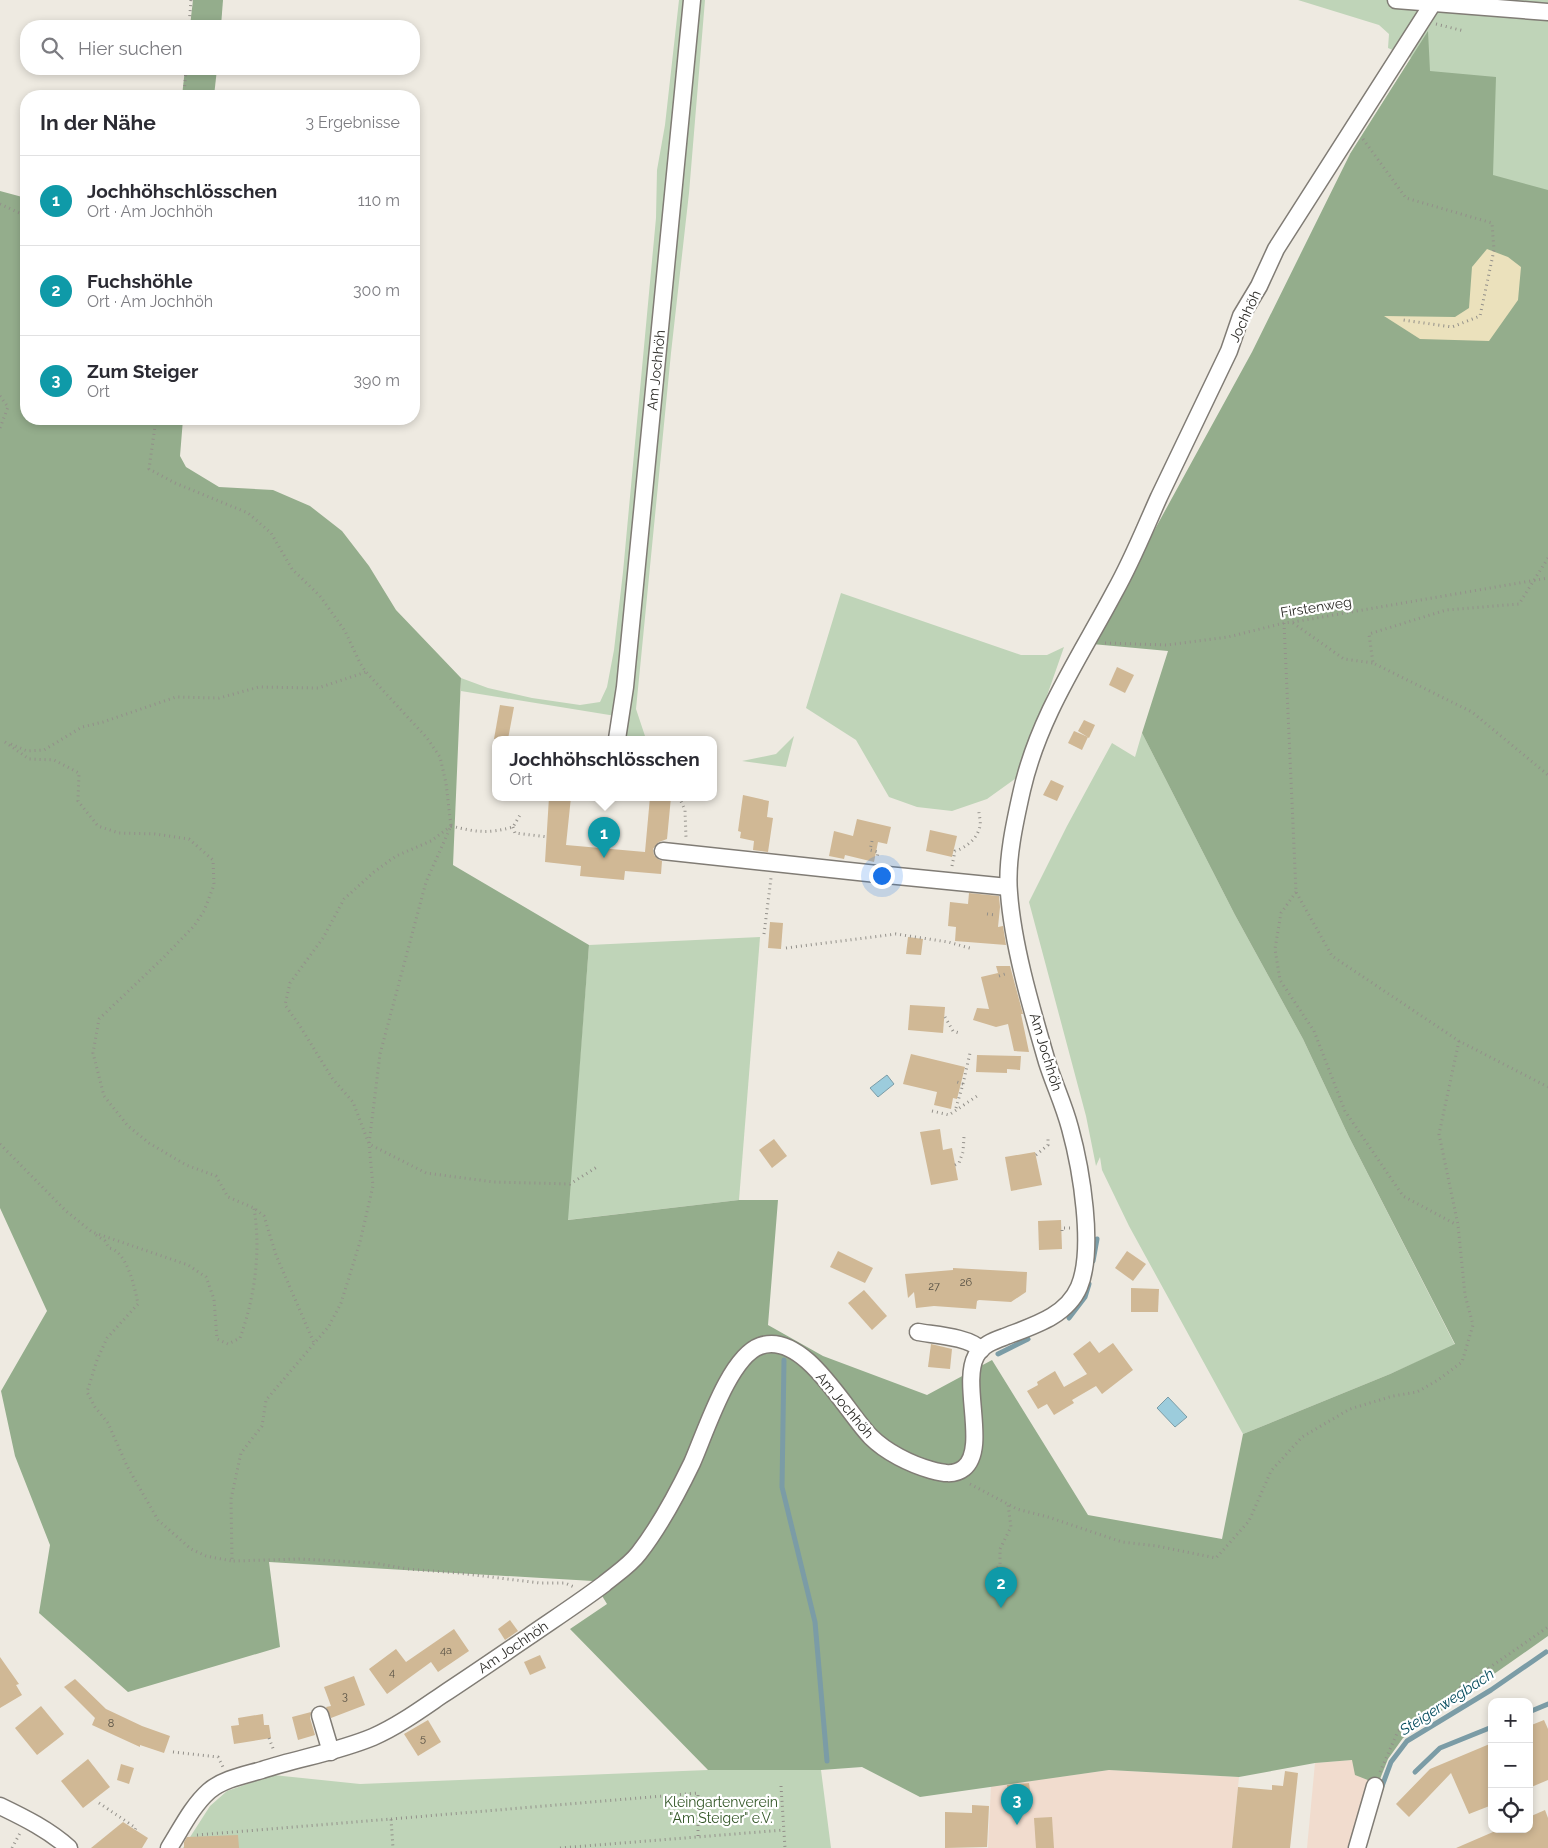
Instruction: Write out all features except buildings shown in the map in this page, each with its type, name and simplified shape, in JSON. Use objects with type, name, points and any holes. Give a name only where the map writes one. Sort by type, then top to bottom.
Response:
[{"type":"street","name":"Am Jochhöh","points":[[617,736],[630,638],[692,0]]},
{"type":"street","points":[[1396,0],[1548,12]]},
{"type":"street","name":"Jochhöh","points":[[1085,644],[1117,589],[1229,351],[1242,316],[1259,286],[1276,249],[1434,2]]},
{"type":"street","name":"Am Jochhöh","points":[[981,1350],[988,1344],[1060,1312],[1073,1299],[1080,1284],[1085,1258],[1084,1206],[1078,1162],[1070,1130],[1048,1066],[1022,970],[1008,887],[1010,854],[1025,779],[1053,704],[1085,644]]},
{"type":"street","points":[[663,850],[685,854],[1008,887]]},
{"type":"street","points":[[918,1332],[976,1344],[981,1350],[973,1361],[971,1381],[974,1443],[972,1453],[970,1461],[964,1469],[952,1473]]},
{"type":"street","name":"Am Jochhöh","points":[[169,1848],[192,1812],[209,1791],[220,1784],[283,1763],[331,1752],[377,1735],[410,1717],[589,1595],[636,1557],[674,1499],[693,1461],[726,1385],[741,1360],[758,1346],[774,1344],[783,1346],[801,1356],[827,1381],[866,1432],[879,1444],[920,1467],[940,1473],[952,1473]]},
{"type":"street","points":[[320,1715],[331,1752]]},
{"type":"street","points":[[1356,1848],[1375,1786]]},
{"type":"street","points":[[0,1806],[42,1828],[69,1848]]},
{"type":"path","points":[[189,20],[191,0]]},
{"type":"path","points":[[1439,25],[1464,31]]},
{"type":"path","points":[[184,90],[186,75]]},
{"type":"path","points":[[1353,127],[1406,198],[1492,224],[1494,250],[1480,316],[1452,327],[1403,320]]},
{"type":"path","points":[[0,204],[20,213]]},
{"type":"path","points":[[0,396],[8,407],[0,428]]},
{"type":"path","points":[[155,425],[149,469],[175,483],[201,492],[248,513],[272,533],[292,569],[320,596],[345,631],[366,672],[427,738],[440,757],[446,783],[451,826],[426,882],[380,1054],[369,1144],[373,1186],[360,1242],[341,1303],[329,1326],[266,1400],[262,1426],[241,1453],[231,1499],[232,1561]]},
{"type":"path","points":[[1374,663],[1369,634],[1446,610],[1519,604],[1548,558]]},
{"type":"path","name":"Firstenweg","points":[[1085,644],[1098,642],[1167,645],[1228,637],[1284,623],[1548,578]]},
{"type":"path","points":[[1293,622],[1344,658],[1374,663],[1472,712],[1548,775]]},
{"type":"path","points":[[1284,623],[1296,892],[1332,956],[1459,1041],[1548,1087]]},
{"type":"path","points":[[5,742],[27,751],[44,750],[82,727],[103,722],[176,697],[218,698],[259,687],[318,688],[366,672]]},
{"type":"path","points":[[0,738],[29,759],[54,760],[79,773],[78,801],[98,826],[119,833],[155,834],[189,839],[213,860],[214,885],[204,911],[194,926],[163,958],[99,1019],[93,1053],[104,1096],[128,1126],[149,1143],[186,1164],[216,1176],[228,1197],[254,1208],[264,1216],[276,1256],[314,1343]]},
{"type":"path","points":[[680,801],[685,816],[685,854]]},
{"type":"path","points":[[955,851],[964,849],[974,838],[981,826],[979,812]]},
{"type":"path","points":[[451,826],[471,831],[493,832],[513,827],[520,815]]},
{"type":"path","points":[[451,826],[431,841],[396,856],[374,872],[344,899],[323,938],[290,983],[285,1004],[332,1078],[353,1102],[369,1144],[426,1173],[494,1182],[570,1184],[597,1167]]},
{"type":"path","points":[[513,827],[515,833],[548,837]]},
{"type":"path","points":[[872,841],[870,850],[878,852],[877,861]]},
{"type":"path","points":[[764,934],[771,878]]},
{"type":"path","points":[[1296,892],[1282,913],[1275,949],[1280,980],[1314,1031],[1345,1111],[1402,1196],[1458,1225]]},
{"type":"path","points":[[786,948],[896,934],[948,942],[973,949]]},
{"type":"path","points":[[944,1017],[953,1030],[958,1033]]},
{"type":"path","points":[[952,1473],[1017,1509],[1048,1517],[1122,1542],[1157,1546],[1216,1558],[1249,1521],[1271,1471],[1302,1437],[1350,1409],[1393,1396],[1417,1392],[1438,1380],[1462,1362],[1473,1325],[1465,1295],[1458,1225],[1439,1134],[1459,1041]]},
{"type":"path","points":[[956,1109],[970,1053]]},
{"type":"path","points":[[957,1082],[963,1084]]},
{"type":"path","points":[[932,1111],[949,1115],[977,1096]]},
{"type":"path","points":[[1036,1155],[1048,1144],[1048,1137]]},
{"type":"path","points":[[955,1165],[959,1163],[963,1152],[964,1138]]},
{"type":"path","points":[[0,1144],[66,1211],[105,1241],[109,1248],[121,1254],[133,1281],[138,1304],[107,1338],[96,1360],[87,1392],[95,1407],[108,1422],[127,1466],[158,1520],[191,1549],[206,1556],[232,1561],[300,1558],[374,1562],[408,1569],[458,1572],[540,1583],[565,1583]]},
{"type":"path","points":[[92,1232],[188,1265],[206,1277],[214,1299],[217,1339],[228,1344],[240,1338],[248,1318],[258,1247],[258,1232],[254,1208]]},
{"type":"path","points":[[1001,1600],[993,1573],[1000,1565],[1000,1549],[1011,1527],[1008,1504]]},
{"type":"path","points":[[1375,1786],[1385,1758],[1398,1731],[1548,1627]]},
{"type":"path","points":[[269,1738],[275,1750],[272,1754]]},
{"type":"path","points":[[173,1752],[218,1757],[225,1774]]},
{"type":"path","points":[[781,1786],[785,1848]]},
{"type":"path","points":[[193,1841],[197,1834],[698,1792],[698,1837]]},
{"type":"path","points":[[99,1803],[136,1828],[135,1830]]},
{"type":"path","points":[[391,1819],[393,1848]]},
{"type":"path","points":[[560,1848],[784,1830]]},
{"type":"path","points":[[12,1848],[20,1832]]},
{"type":"shaded area","points":[[1352,1760],[1378,1784],[1361,1848],[1307,1848],[1315,1763]]},
{"type":"shaded area","points":[[1109,1770],[1239,1777],[1232,1848],[988,1848],[991,1786]]},
{"type":"green space","points":[[193,0],[223,0],[221,20],[191,20]]},
{"type":"green space","points":[[679,0],[705,0],[689,193],[671,353],[636,709],[645,736],[626,736],[628,718],[461,691],[461,678],[488,688],[532,698],[580,705],[600,702],[607,687],[614,650],[623,572],[656,218],[657,170],[665,125]]},
{"type":"green space","points":[[1298,0],[1548,0],[1548,356],[1350,154],[1411,58],[1388,48],[1389,34],[1379,25]]},
{"type":"green space","points":[[1428,31],[1430,71],[1496,77],[1493,175],[1548,190],[1548,1636],[1403,1738],[1388,1759],[1378,1784],[1355,1775],[1352,1760],[1315,1763],[1239,1777],[1109,1770],[920,1797],[862,1767],[821,1770],[708,1770],[570,1629],[607,1604],[593,1581],[269,1562],[280,1647],[128,1692],[39,1613],[50,1545],[15,1456],[1,1391],[47,1311],[0,1208],[0,191],[20,196],[20,425],[183,425],[180,456],[186,467],[219,487],[273,490],[310,506],[342,531],[369,566],[396,610],[461,678],[453,865],[589,945],[568,1220],[739,1200],[778,1200],[768,1325],[823,1356],[927,1395],[992,1360],[1088,1515],[1222,1539],[1243,1434],[1390,1374],[1455,1344],[1349,1137],[1303,1039],[1235,915],[1142,733],[1168,651],[1092,644],[1252,352],[1350,154]]},
{"type":"green space","points":[[184,75],[216,75],[215,90],[183,90]]},
{"type":"green space","points":[[841,593],[1021,655],[1047,655],[1064,647],[1019,776],[987,799],[952,811],[917,807],[889,797],[856,740],[806,708]]},
{"type":"green space","points":[[1142,733],[1235,915],[1303,1039],[1349,1137],[1455,1345],[1390,1374],[1243,1434],[1129,1226],[1102,1170],[1100,1157],[1096,1166],[1086,1116],[1029,902],[1112,743],[1135,757]]},
{"type":"green space","points":[[794,736],[786,767],[742,761],[776,754]]},
{"type":"green space","points":[[760,937],[739,1200],[567,1220],[589,945]]},
{"type":"green space","name":"Kleingartenverein \"Am Steiger\" e.V.","points":[[708,1770],[821,1770],[831,1848],[183,1848],[210,1806],[227,1791],[273,1775],[360,1784]]},
{"type":"sand","points":[[1487,249],[1508,257],[1521,267],[1518,300],[1489,341],[1420,339],[1384,316],[1455,317],[1469,308],[1472,267]]},
{"type":"water","points":[[887,1075],[894,1084],[878,1097],[870,1088]]},
{"type":"water","points":[[1168,1397],[1187,1417],[1175,1427],[1157,1408]]},
{"type":"waterway","points":[[1093,1261],[1097,1239]]},
{"type":"waterway","points":[[1069,1318],[1085,1297],[1089,1284]]},
{"type":"waterway","points":[[998,1354],[1028,1339]]},
{"type":"waterway","points":[[784,1360],[782,1487],[815,1622],[827,1761]]},
{"type":"waterway","name":"Steigerwegbach","points":[[1381,1789],[1391,1762],[1407,1741],[1491,1690],[1546,1652]]},
{"type":"waterway","points":[[1533,1710],[1548,1704]]},
{"type":"waterway","points":[[1415,1772],[1440,1748],[1488,1729]]},
{"type":"place","name":"Jochhöhschlösschen","points":[[604,858]]},
{"type":"place","name":"Fuchshöhle","points":[[1001,1608]]},
{"type":"place","name":"Zum Steiger","points":[[1017,1825]]}]
